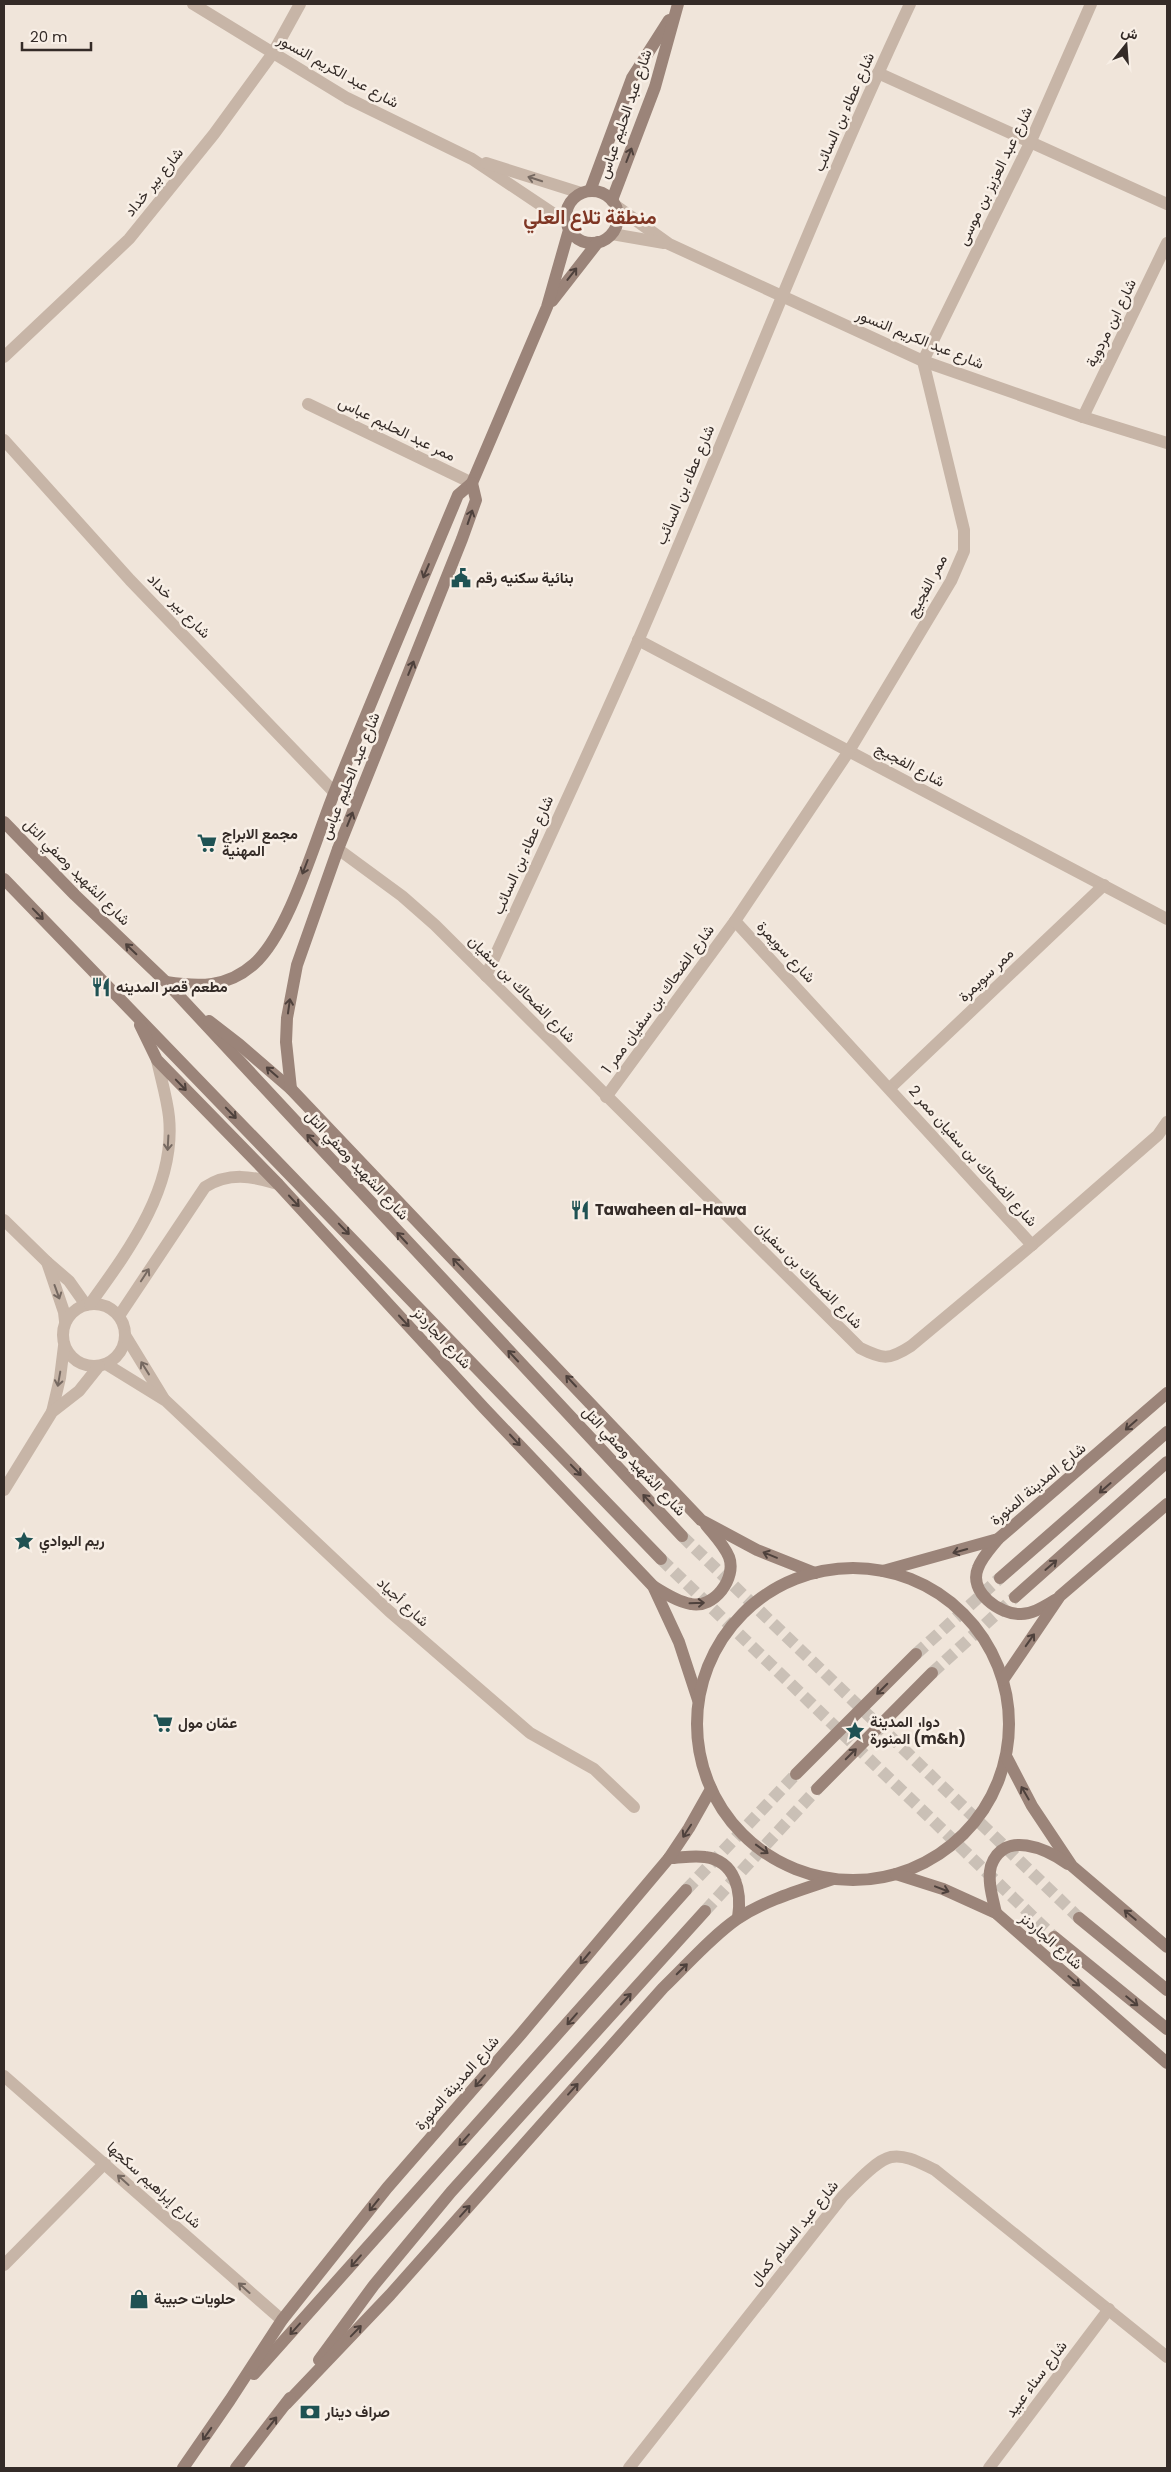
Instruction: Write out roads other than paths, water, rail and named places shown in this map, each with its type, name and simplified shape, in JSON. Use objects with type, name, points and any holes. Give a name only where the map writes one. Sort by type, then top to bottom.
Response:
[{"type":"street","name":"شارع عبد الكريم النسور","points":[[193,4],[347,98],[472,159],[568,226]]},
{"type":"street","name":"شارع بير خداد","points":[[4,357],[129,239],[214,134],[273,54],[300,4]]},
{"type":"street","name":"شارع عطاء بن السائب","points":[[486,976],[638,640],[781,297],[910,4]]},
{"type":"street","name":"شارع عبد العزيز بن موسى","points":[[923,361],[1030,143],[1091,4]]},
{"type":"street","name":"شارع عبد الحليم عباس","points":[[586,192],[632,78],[677,7]]},
{"type":"street","name":"شارع عبد الحليم عباس","points":[[614,203],[654,87],[677,7]]},
{"type":"street","points":[[878,73],[1167,204]]},
{"type":"street","name":"شارع عبد الكريم النسور","points":[[472,159],[586,192]]},
{"type":"street","points":[[586,192],[606,195],[614,203],[618,221],[612,234],[598,242],[581,241],[568,226],[569,205],[586,192]]},
{"type":"street","name":"شارع عبد الكريم النسور","points":[[614,203],[669,244],[923,361],[1083,417],[1167,443]]},
{"type":"street","name":"شارع عبد الحليم عباس","points":[[166,982],[196,987],[214,985],[232,979],[256,962],[285,918],[334,792],[458,494],[472,483],[547,306],[568,226]]},
{"type":"street","name":"شارع عبد الكريم النسور","points":[[612,234],[669,244]]},
{"type":"street","name":"شارع عبد الحليم عباس","points":[[547,306],[598,242]]},
{"type":"street","name":"شارع ابن مردوية","points":[[1083,417],[1167,243]]},
{"type":"street","name":"ممر الفجيج","points":[[849,751],[951,581],[964,551],[964,530],[923,361]]},
{"type":"street","name":"ممر عبد الحليم عباس","points":[[308,404],[472,483]]},
{"type":"street","name":"شارع بير خداد","points":[[4,440],[130,580],[334,792]]},
{"type":"street","name":"شارع عبد الحليم عباس","points":[[291,1089],[286,1042],[290,996],[297,965],[338,849],[462,540],[476,500],[472,483]]},
{"type":"street","name":"شارع الفجيج","points":[[638,640],[1167,919]]},
{"type":"street","name":"شارع سويمرة","points":[[849,751],[735,921],[890,1088]]},
{"type":"street","name":"شارع الشهيد وصفي التل","points":[[4,822],[75,895],[166,982],[188,1008],[682,1536]]},
{"type":"street","name":"شارع الضحاك بن سفيان","points":[[338,849],[402,896],[486,976],[860,1348],[881,1358],[900,1354],[911,1346],[1032,1245],[1158,1135],[1167,1122]]},
{"type":"street","points":[[4,879],[661,1559]]},
{"type":"street","name":"ممر سويمرة","points":[[890,1088],[1104,885]]},
{"type":"street","name":"شارع الضحاك بن سفيان ممر 1","points":[[606,1097],[735,921]]},
{"type":"street","points":[[188,1008],[240,1044],[291,1089],[718,1538],[730,1558],[728,1576],[720,1594],[708,1602],[692,1605],[652,1586]]},
{"type":"street","name":"شارع الجاردنز","points":[[135,1016],[157,1060],[278,1184],[652,1586],[679,1642],[698,1700]]},
{"type":"street","points":[[88,1304],[128,1252],[154,1200],[164,1172],[168,1152],[169,1116],[157,1060]]},
{"type":"street","name":"شارع الضحاك بن سفيان ممر 2","points":[[890,1088],[1032,1245]]},
{"type":"street","points":[[119,1316],[188,1208],[205,1187],[218,1179],[237,1176],[258,1178],[278,1184]]},
{"type":"street","points":[[4,1220],[69,1281],[88,1304]]},
{"type":"street","points":[[4,1490],[52,1412],[60,1378],[64,1346],[62,1333],[65,1322],[64,1312],[47,1262]]},
{"type":"street","points":[[52,1412],[79,1391],[103,1365],[121,1351],[125,1335],[124,1325],[119,1316],[106,1306],[88,1304],[77,1308],[65,1322]]},
{"type":"street","name":"شارع أجياد","points":[[125,1335],[166,1401]]},
{"type":"street","points":[[64,1346],[78,1363],[92,1367],[103,1365]]},
{"type":"street","name":"شارع أجياد","points":[[103,1365],[166,1401],[432,1650],[530,1733],[594,1769],[634,1806]]},
{"type":"street","name":"شارع المدينة المنورة","points":[[881,1571],[998,1539],[1167,1393]]},
{"type":"street","points":[[1000,1578],[1167,1432]]},
{"type":"street","points":[[1014,1597],[1167,1462]]},
{"type":"street","points":[[998,1539],[977,1569],[979,1588],[988,1602],[1014,1614],[1022,1614],[1044,1606],[1060,1596],[1167,1504]]},
{"type":"street","points":[[701,1520],[757,1550],[815,1573]]},
{"type":"street","points":[[848,1569],[881,1571],[922,1584],[957,1608],[985,1641],[1003,1680],[1009,1718],[1006,1756],[996,1788],[978,1817],[961,1836],[927,1862],[896,1874],[865,1879],[834,1879],[808,1873],[784,1863],[761,1850],[741,1832],[724,1812],[711,1789],[698,1745],[698,1700],[712,1657],[737,1619],[772,1590],[793,1580],[815,1573],[848,1569]]},
{"type":"street","points":[[1003,1680],[1060,1596]]},
{"type":"street","points":[[796,1774],[916,1654]]},
{"type":"street","points":[[817,1789],[932,1673]]},
{"type":"street","points":[[1006,1756],[1028,1798],[1072,1866]]},
{"type":"street","name":"شارع المدينة المنورة","points":[[183,2468],[282,2320],[387,2188],[527,2027],[669,1858],[711,1789]]},
{"type":"street","points":[[996,1913],[990,1882],[991,1867],[998,1855],[1013,1845],[1029,1845],[1049,1851],[1072,1866],[1167,1947]]},
{"type":"street","points":[[669,1858],[707,1857],[724,1864],[734,1876],[739,1891],[738,1918]]},
{"type":"street","name":"شارع الجاردنز","points":[[896,1874],[943,1889],[996,1913],[1167,2063]]},
{"type":"street","points":[[286,2404],[390,2295],[663,1988],[709,1942],[738,1918],[784,1896],[834,1879]]},
{"type":"street","name":"شارع المدينة المنورة","points":[[230,2400],[686,1890]]},
{"type":"street","points":[[236,2468],[374,2285],[451,2192],[705,1911]]},
{"type":"street","points":[[1079,1918],[1167,1990]]},
{"type":"street","points":[[1054,1937],[1167,2029]]},
{"type":"street","name":"شارع إبراهيم سكجها","points":[[4,2076],[282,2320]]},
{"type":"street","name":"شارع عبد السلام كمال","points":[[629,2468],[843,2196],[873,2168],[891,2157],[910,2158],[935,2170],[1167,2357]]},
{"type":"street","points":[[4,2265],[104,2163]]},
{"type":"street","name":"شارع سناء عبيد","points":[[989,2468],[1109,2309]]},
{"type":"tunnel","points":[[682,1536],[1079,1918]]},
{"type":"tunnel","points":[[661,1559],[1054,1937]]},
{"type":"tunnel","points":[[916,1654],[1000,1578]]},
{"type":"tunnel","points":[[932,1673],[1015,1597]]},
{"type":"tunnel","points":[[686,1890],[796,1774]]},
{"type":"tunnel","points":[[705,1911],[817,1789]]},
{"type":"place","name":"بنائية سكنيه رقم","points":[[461,578]]},
{"type":"place","name":"مجمع الابراج المهنية","points":[[207,843]]},
{"type":"place","name":"مطعم قصر المدينه","points":[[101,987]]},
{"type":"place","name":"Tawaheen al-Hawa","points":[[580,1210]]},
{"type":"place","name":"ريم البوادي","points":[[24,1541]]},
{"type":"place","name":"عمّان مول","points":[[163,1723]]},
{"type":"place","name":"دوار المدينة المنورة (m&h)","points":[[855,1731]]},
{"type":"place","name":"حلويات حبيبة","points":[[139,2299]]},
{"type":"place","name":"صراف دينار","points":[[310,2412]]},
{"type":"district","name":"منطقة تلاع العلي","points":[[590,217]]}]
